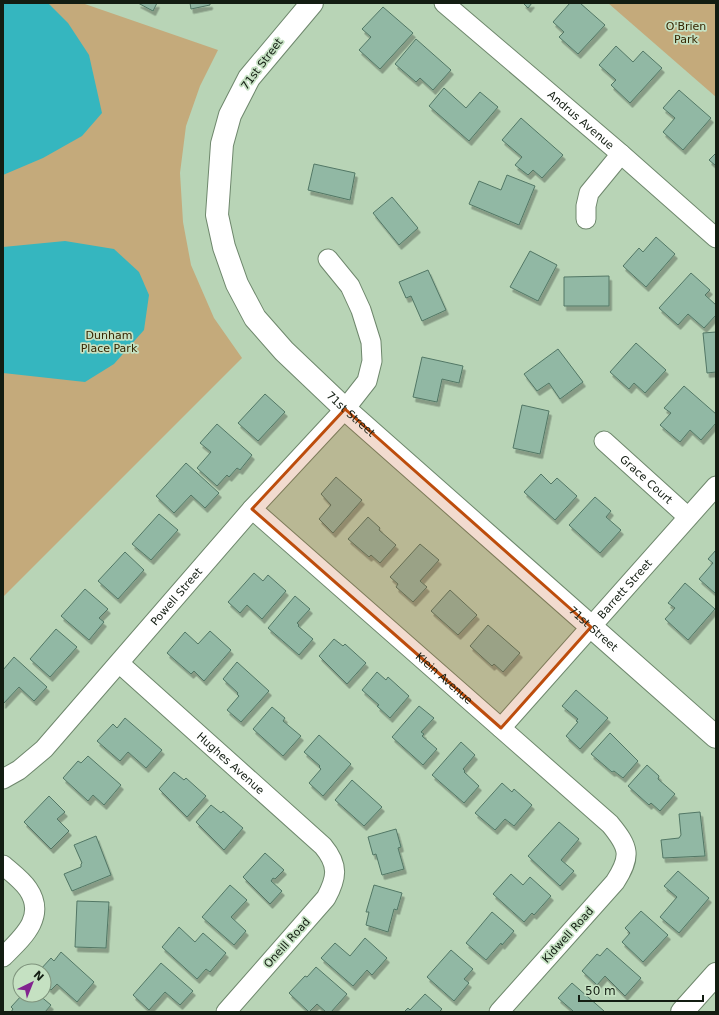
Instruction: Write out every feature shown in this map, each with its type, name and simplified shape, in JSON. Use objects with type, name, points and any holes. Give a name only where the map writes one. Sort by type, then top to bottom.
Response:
[{"type":"street","name":"71st Street","points":[[312,3],[249,78],[230,115],[222,144],[217,215],[224,247],[237,284],[255,318],[284,351],[345,409],[716,737]]},
{"type":"street","name":"Andrus Avenue","points":[[444,3],[621,154],[716,238]]},
{"type":"street","points":[[586,219],[586,206],[589,193],[621,154]]},
{"type":"street","name":"Powell Street","points":[[3,780],[19,770],[44,748],[252,509],[345,409],[367,381],[372,361],[371,342],[361,310],[350,286],[328,259]]},
{"type":"street","name":"Grace Court","points":[[604,440],[688,517]]},
{"type":"street","name":"Barrett Street","points":[[501,728],[716,486]]},
{"type":"street","name":"Klein Avenue","points":[[252,509],[610,824],[623,839],[626,854]]},
{"type":"street","name":"Hughes Avenue","points":[[120,662],[323,846],[328,853],[334,868]]},
{"type":"street","name":"Kidwell Road","points":[[499,1012],[615,882],[624,868],[626,854]]},
{"type":"street","points":[[3,865],[28,889],[35,907],[34,917],[28,930],[3,957]]},
{"type":"street","name":"Oneill Road","points":[[226,1012],[326,898],[335,882],[334,868]]},
{"type":"street","points":[[682,1012],[716,974]]},
{"type":"highlighted area","points":[[345,409],[591,627],[501,728],[252,509]]},
{"type":"green space","name":"Dunham Place Park","points":[[3,3],[82,3],[218,50],[200,86],[186,126],[180,173],[183,222],[191,265],[214,318],[242,358],[3,597]]},
{"type":"green space","name":"O'Brien Park","points":[[608,3],[716,3],[716,97]]},
{"type":"water","points":[[3,3],[48,3],[68,23],[89,55],[102,113],[82,136],[43,158],[3,175]]},
{"type":"water","points":[[65,241],[114,249],[139,272],[149,295],[144,330],[114,364],[85,382],[3,373],[3,247]]},
{"type":"building","points":[[138,3],[157,3],[153,11]]},
{"type":"building","points":[[190,3],[210,3],[210,5],[191,9]]},
{"type":"building","points":[[523,3],[532,3],[528,8]]},
{"type":"building","points":[[570,3],[580,3],[605,25],[578,54],[559,37],[564,32],[553,22]]},
{"type":"building","points":[[383,7],[413,33],[380,69],[359,50],[371,37],[362,29]]},
{"type":"building","points":[[416,39],[451,70],[433,90],[420,78],[416,82],[395,64]]},
{"type":"building","points":[[616,46],[633,62],[643,51],[662,68],[630,103],[611,85],[616,80],[599,65]]},
{"type":"building","points":[[444,88],[466,108],[480,92],[498,107],[469,141],[429,106]]},
{"type":"building","points":[[679,90],[711,118],[683,150],[663,132],[675,118],[663,108]]},
{"type":"building","points":[[521,118],[563,155],[542,178],[533,170],[528,175],[515,165],[522,157],[502,140]]},
{"type":"building","points":[[716,153],[716,166],[709,160]]},
{"type":"building","points":[[314,164],[355,173],[350,200],[308,190]]},
{"type":"building","points":[[507,175],[535,186],[519,225],[469,204],[479,181],[501,190]]},
{"type":"building","points":[[392,197],[418,228],[399,245],[373,213]]},
{"type":"building","points":[[656,237],[675,254],[646,287],[623,266],[639,248],[643,252]]},
{"type":"building","points":[[530,251],[557,265],[538,301],[510,287]]},
{"type":"building","points":[[428,270],[446,310],[422,321],[411,296],[406,298],[399,282]]},
{"type":"building","points":[[691,273],[710,290],[705,295],[716,305],[716,315],[704,328],[688,314],[678,325],[659,308]]},
{"type":"building","points":[[609,276],[609,306],[564,306],[564,277]]},
{"type":"building","points":[[716,332],[716,372],[707,373],[703,333]]},
{"type":"building","points":[[636,343],[666,370],[645,393],[634,383],[629,389],[610,372]]},
{"type":"building","points":[[558,349],[583,382],[560,399],[549,383],[537,391],[524,374]]},
{"type":"building","points":[[422,357],[463,366],[459,383],[442,379],[437,402],[413,397]]},
{"type":"building","points":[[684,386],[716,414],[716,423],[701,440],[690,430],[680,442],[660,425],[671,413],[664,408]]},
{"type":"building","points":[[265,394],[285,412],[258,441],[238,423]]},
{"type":"building","points":[[522,405],[549,411],[540,454],[513,448]]},
{"type":"building","points":[[217,424],[252,455],[240,470],[237,468],[229,477],[227,475],[217,486],[197,468],[211,452],[200,443]]},
{"type":"building","points":[[186,463],[219,493],[205,508],[191,495],[174,513],[156,496]]},
{"type":"building","points":[[541,474],[551,484],[557,478],[577,496],[555,520],[524,492]]},
{"type":"building","points":[[336,477],[362,500],[333,533],[319,519],[331,505],[321,494]]},
{"type":"building","points":[[595,497],[611,511],[606,517],[621,530],[600,553],[569,525]]},
{"type":"building","points":[[159,514],[178,530],[151,560],[132,544]]},
{"type":"building","points":[[368,517],[380,528],[379,530],[396,545],[380,563],[371,555],[369,557],[348,539]]},
{"type":"building","points":[[420,544],[439,560],[420,581],[427,587],[413,602],[396,587],[398,584],[390,577]]},
{"type":"building","points":[[716,550],[716,594],[699,579],[713,563],[708,559]]},
{"type":"building","points":[[125,552],[144,570],[118,599],[98,581]]},
{"type":"building","points":[[254,573],[263,581],[268,575],[286,591],[262,619],[247,605],[240,613],[228,602]]},
{"type":"building","points":[[685,583],[715,609],[688,640],[665,619],[675,608],[668,603]]},
{"type":"building","points":[[85,589],[108,609],[99,618],[104,622],[89,640],[61,616]]},
{"type":"building","points":[[450,590],[477,615],[458,635],[431,611]]},
{"type":"building","points":[[295,596],[310,609],[297,623],[299,625],[298,626],[313,639],[299,655],[268,628]]},
{"type":"building","points":[[488,625],[520,653],[503,672],[494,664],[492,666],[470,646]]},
{"type":"building","points":[[56,629],[77,647],[50,677],[30,659]]},
{"type":"building","points":[[210,631],[231,650],[204,681],[194,671],[191,674],[167,653],[185,632],[198,644]]},
{"type":"building","points":[[334,639],[343,646],[345,644],[366,663],[347,684],[319,656]]},
{"type":"building","points":[[14,657],[47,687],[34,701],[19,687],[3,704],[3,670]]},
{"type":"building","points":[[237,662],[269,691],[241,722],[227,710],[239,696],[237,694],[238,693],[223,679]]},
{"type":"building","points":[[377,672],[386,680],[388,677],[409,696],[390,718],[377,706],[379,705],[362,690]]},
{"type":"building","points":[[576,690],[608,718],[580,749],[566,736],[578,722],[576,721],[578,719],[562,706]]},
{"type":"building","points":[[419,706],[434,718],[421,732],[424,734],[422,736],[437,749],[423,765],[392,737]]},
{"type":"building","points":[[272,707],[285,718],[283,721],[301,736],[283,756],[253,729]]},
{"type":"building","points":[[125,718],[162,750],[146,768],[128,752],[120,761],[97,741],[113,724],[117,728]]},
{"type":"building","points":[[610,733],[638,761],[623,778],[614,771],[612,772],[591,754]]},
{"type":"building","points":[[319,735],[351,764],[323,796],[309,783],[321,769],[319,767],[320,766],[304,752]]},
{"type":"building","points":[[461,742],[475,755],[463,769],[465,771],[464,772],[479,786],[464,803],[432,775]]},
{"type":"building","points":[[88,756],[121,785],[104,805],[93,795],[88,801],[63,778],[78,761],[81,763]]},
{"type":"building","points":[[647,765],[659,776],[658,779],[675,794],[660,811],[651,803],[649,805],[628,786]]},
{"type":"building","points":[[174,772],[184,780],[186,778],[206,796],[187,817],[159,789]]},
{"type":"building","points":[[352,780],[382,807],[364,826],[335,800]]},
{"type":"building","points":[[502,783],[512,792],[514,789],[532,805],[514,826],[505,819],[495,830],[475,813]]},
{"type":"building","points":[[49,796],[65,812],[57,819],[69,831],[51,849],[24,822]]},
{"type":"building","points":[[211,805],[221,813],[223,811],[243,828],[224,850],[196,822]]},
{"type":"building","points":[[700,812],[705,856],[663,858],[661,840],[679,838],[681,835],[679,814]]},
{"type":"building","points":[[559,822],[579,839],[561,860],[574,871],[560,886],[528,856]]},
{"type":"building","points":[[396,829],[401,847],[398,848],[404,869],[382,875],[376,854],[373,855],[368,837]]},
{"type":"building","points":[[96,836],[111,875],[72,891],[64,874],[81,867],[82,863],[74,845]]},
{"type":"building","points":[[265,853],[284,870],[271,881],[282,891],[270,904],[243,877]]},
{"type":"building","points":[[678,871],[709,898],[679,933],[660,917],[677,897],[664,886]]},
{"type":"building","points":[[511,874],[523,885],[530,877],[551,896],[534,915],[532,913],[524,922],[493,894]]},
{"type":"building","points":[[230,885],[247,900],[231,917],[246,931],[234,945],[202,917]]},
{"type":"building","points":[[374,885],[402,893],[397,910],[394,909],[388,932],[366,925],[369,912],[366,912]]},
{"type":"building","points":[[77,901],[109,902],[106,948],[75,947]]},
{"type":"building","points":[[641,911],[668,935],[643,962],[622,942],[630,933],[625,928]]},
{"type":"building","points":[[492,912],[514,931],[486,960],[466,943]]},
{"type":"building","points":[[179,927],[195,942],[203,933],[226,953],[210,972],[206,969],[197,979],[162,947]]},
{"type":"building","points":[[365,938],[387,958],[372,975],[367,970],[353,986],[321,958],[335,943],[350,956]]},
{"type":"building","points":[[607,948],[641,978],[625,996],[605,976],[597,985],[582,971],[597,954],[600,956]]},
{"type":"building","points":[[451,950],[473,969],[464,979],[469,983],[454,1001],[427,977]]},
{"type":"building","points":[[61,952],[94,982],[77,1002],[57,984],[52,989],[52,963],[46,963],[51,958],[54,961]]},
{"type":"building","points":[[161,963],[193,991],[180,1005],[165,992],[149,1010],[133,995]]},
{"type":"building","points":[[316,967],[347,994],[331,1012],[326,1012],[317,1004],[309,1012],[289,993]]},
{"type":"building","points":[[572,983],[604,1011],[572,1012],[573,1011],[558,998]]},
{"type":"building","points":[[425,994],[442,1009],[439,1012],[404,1012],[408,1008],[410,1010]]},
{"type":"building","points":[[15,1003],[49,1003],[51,1005],[45,1012],[11,1012],[13,1009],[11,1007]]}]
